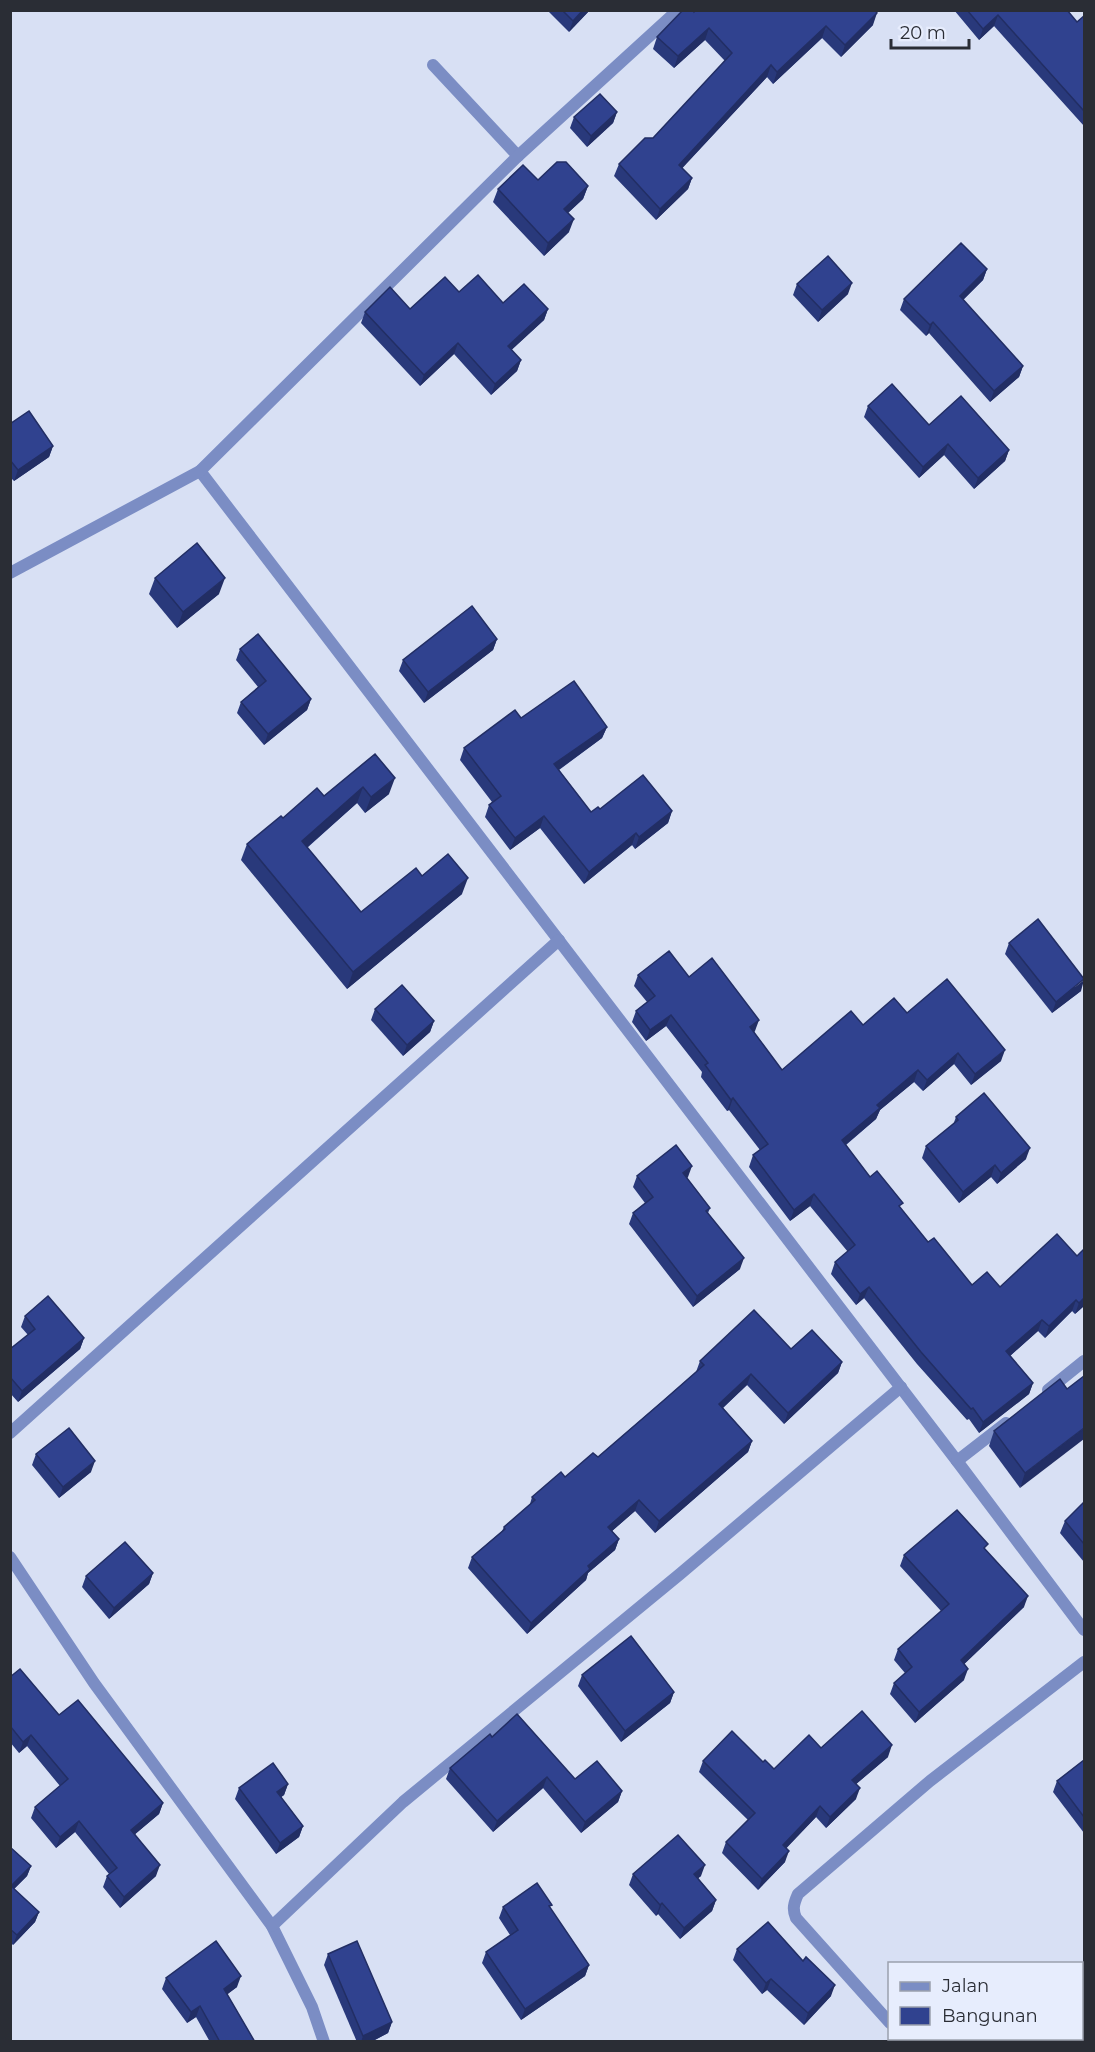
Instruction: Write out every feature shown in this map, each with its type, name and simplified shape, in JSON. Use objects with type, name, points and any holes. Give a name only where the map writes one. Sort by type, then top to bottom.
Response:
[{"type":"street","points":[[10,573],[200,471],[518,156],[678,10]]},
{"type":"street","points":[[433,65],[518,156]]},
{"type":"street","points":[[200,471],[901,1387],[1084,1630]]},
{"type":"street","points":[[10,1433],[559,940]]},
{"type":"street","points":[[1039,1396],[1084,1361]]},
{"type":"street","points":[[272,1926],[403,1802],[680,1574],[901,1387]]},
{"type":"street","points":[[957,1461],[1012,1418]]},
{"type":"street","points":[[10,1557],[94,1683],[272,1926],[312,2007],[324,2042]]},
{"type":"street","points":[[888,2021],[796,1918],[793,1904],[798,1894],[930,1781],[1084,1662]]},
{"type":"building","points":[[562,10],[583,10],[573,21]]},
{"type":"building","points":[[683,10],[694,12],[696,10],[875,10],[877,13],[845,45],[826,26],[777,72],[771,65],[679,165],[692,178],[660,209],[619,164],[645,138],[653,138],[732,53],[709,28],[678,56],[657,37]]},
{"type":"building","points":[[967,10],[1067,10],[1077,22],[1084,16],[1084,111],[998,15],[983,29]]},
{"type":"building","points":[[600,94],[617,112],[591,136],[574,117]]},
{"type":"building","points":[[557,162],[566,162],[588,186],[564,209],[574,219],[548,243],[498,189],[523,165],[538,180]]},
{"type":"building","points":[[961,243],[987,269],[960,296],[1023,366],[994,391],[933,322],[930,325],[904,299]]},
{"type":"building","points":[[828,256],[852,283],[822,310],[797,284]]},
{"type":"building","points":[[478,275],[503,303],[524,284],[548,309],[508,346],[521,360],[495,384],[458,343],[424,375],[365,312],[390,287],[410,309],[445,277],[459,292]]},
{"type":"building","points":[[892,384],[929,425],[961,396],[1009,450],[978,478],[948,444],[923,467],[868,406]]},
{"type":"building","points":[[29,411],[53,446],[18,470],[10,460],[10,424]]},
{"type":"building","points":[[197,543],[225,578],[183,612],[155,578]]},
{"type":"building","points":[[472,606],[497,639],[428,692],[403,660]]},
{"type":"building","points":[[258,634],[311,699],[268,734],[241,702],[266,681],[240,649]]},
{"type":"building","points":[[574,681],[607,727],[554,764],[591,812],[598,807],[600,809],[643,775],[672,811],[639,837],[636,833],[589,872],[544,816],[515,838],[489,805],[501,796],[464,748],[515,710],[521,718]]},
{"type":"building","points":[[375,754],[395,778],[371,797],[363,787],[302,841],[361,912],[416,868],[422,876],[448,854],[468,878],[353,972],[247,844],[281,816],[283,818],[317,788],[324,796]]},
{"type":"building","points":[[1038,919],[1084,979],[1056,1002],[1009,943]]},
{"type":"building","points":[[669,951],[689,977],[712,958],[759,1020],[750,1027],[782,1070],[851,1011],[863,1025],[894,998],[907,1013],[947,979],[1005,1050],[975,1074],[958,1053],[927,1080],[918,1070],[877,1105],[880,1108],[842,1140],[870,1177],[877,1171],[903,1203],[899,1206],[928,1242],[934,1238],[972,1285],[987,1272],[1000,1287],[1057,1234],[1077,1256],[1084,1249],[1084,1298],[1079,1303],[1076,1300],[1049,1326],[1042,1320],[1006,1351],[1033,1383],[983,1422],[921,1352],[869,1287],[860,1294],[835,1262],[855,1245],[814,1194],[794,1210],[753,1155],[768,1144],[733,1098],[731,1100],[705,1065],[708,1063],[671,1015],[650,1030],[636,1011],[655,996],[638,975]]},
{"type":"building","points":[[402,985],[434,1021],[407,1045],[375,1009]]},
{"type":"building","points":[[984,1093],[1030,1148],[1001,1173],[995,1165],[963,1192],[926,1146],[958,1120],[956,1117]]},
{"type":"building","points":[[676,1145],[692,1166],[683,1173],[710,1208],[706,1211],[744,1258],[697,1296],[633,1213],[653,1197],[637,1176]]},
{"type":"building","points":[[48,1296],[84,1338],[22,1391],[10,1377],[10,1349],[35,1329],[25,1316]]},
{"type":"building","points":[[754,1310],[791,1349],[812,1330],[842,1362],[788,1413],[751,1374],[719,1404],[752,1441],[659,1521],[639,1500],[608,1527],[619,1539],[588,1566],[590,1569],[531,1623],[472,1557],[505,1529],[504,1527],[535,1500],[532,1497],[561,1472],[565,1477],[593,1453],[598,1457],[663,1401],[704,1365],[700,1361]]},
{"type":"building","points":[[1084,1376],[1084,1428],[1025,1473],[994,1431],[1060,1379],[1067,1389]]},
{"type":"building","points":[[69,1428],[95,1461],[63,1487],[36,1454]]},
{"type":"building","points":[[1084,1502],[1084,1544],[1065,1521]]},
{"type":"building","points":[[957,1510],[988,1544],[984,1548],[1028,1596],[961,1660],[968,1669],[919,1712],[894,1683],[912,1667],[898,1649],[949,1604],[904,1555]]},
{"type":"building","points":[[125,1542],[153,1573],[114,1608],[86,1576]]},
{"type":"building","points":[[631,1636],[674,1692],[625,1731],[582,1675]]},
{"type":"building","points":[[20,1669],[59,1715],[78,1700],[163,1803],[131,1830],[160,1865],[124,1897],[107,1876],[117,1868],[79,1821],[60,1837],[35,1807],[68,1779],[31,1735],[23,1742],[10,1728],[10,1677]]},
{"type":"building","points":[[862,1711],[892,1745],[852,1780],[860,1788],[830,1817],[820,1806],[783,1845],[789,1851],[762,1879],[726,1842],[755,1813],[703,1761],[732,1731],[763,1762],[765,1760],[774,1769],[809,1735],[821,1748]]},
{"type":"building","points":[[517,1714],[575,1779],[597,1761],[622,1791],[585,1822],[547,1777],[497,1821],[450,1768],[490,1734],[492,1737]]},
{"type":"building","points":[[1084,1760],[1084,1817],[1057,1781]]},
{"type":"building","points":[[273,1763],[288,1784],[277,1792],[303,1826],[280,1843],[239,1788]]},
{"type":"building","points":[[678,1835],[705,1865],[694,1874],[716,1900],[684,1928],[633,1874]]},
{"type":"building","points":[[10,1847],[31,1866],[11,1886],[39,1912],[17,1935],[10,1929]]},
{"type":"building","points":[[537,1883],[552,1905],[549,1906],[589,1965],[525,2009],[486,1952],[518,1930],[503,1907]]},
{"type":"building","points":[[768,1922],[803,1961],[806,1957],[835,1985],[808,2013],[771,1979],[766,1983],[737,1949]]},
{"type":"building","points":[[216,1941],[241,1976],[224,1989],[255,2042],[220,2042],[200,2006],[191,2012],[166,1978]]},
{"type":"building","points":[[357,1941],[392,2022],[363,2036],[328,1954]]},
{"type":"building","points":[[1083,2027],[1084,2042],[1078,2042],[1076,2040],[1083,2040]]}]
